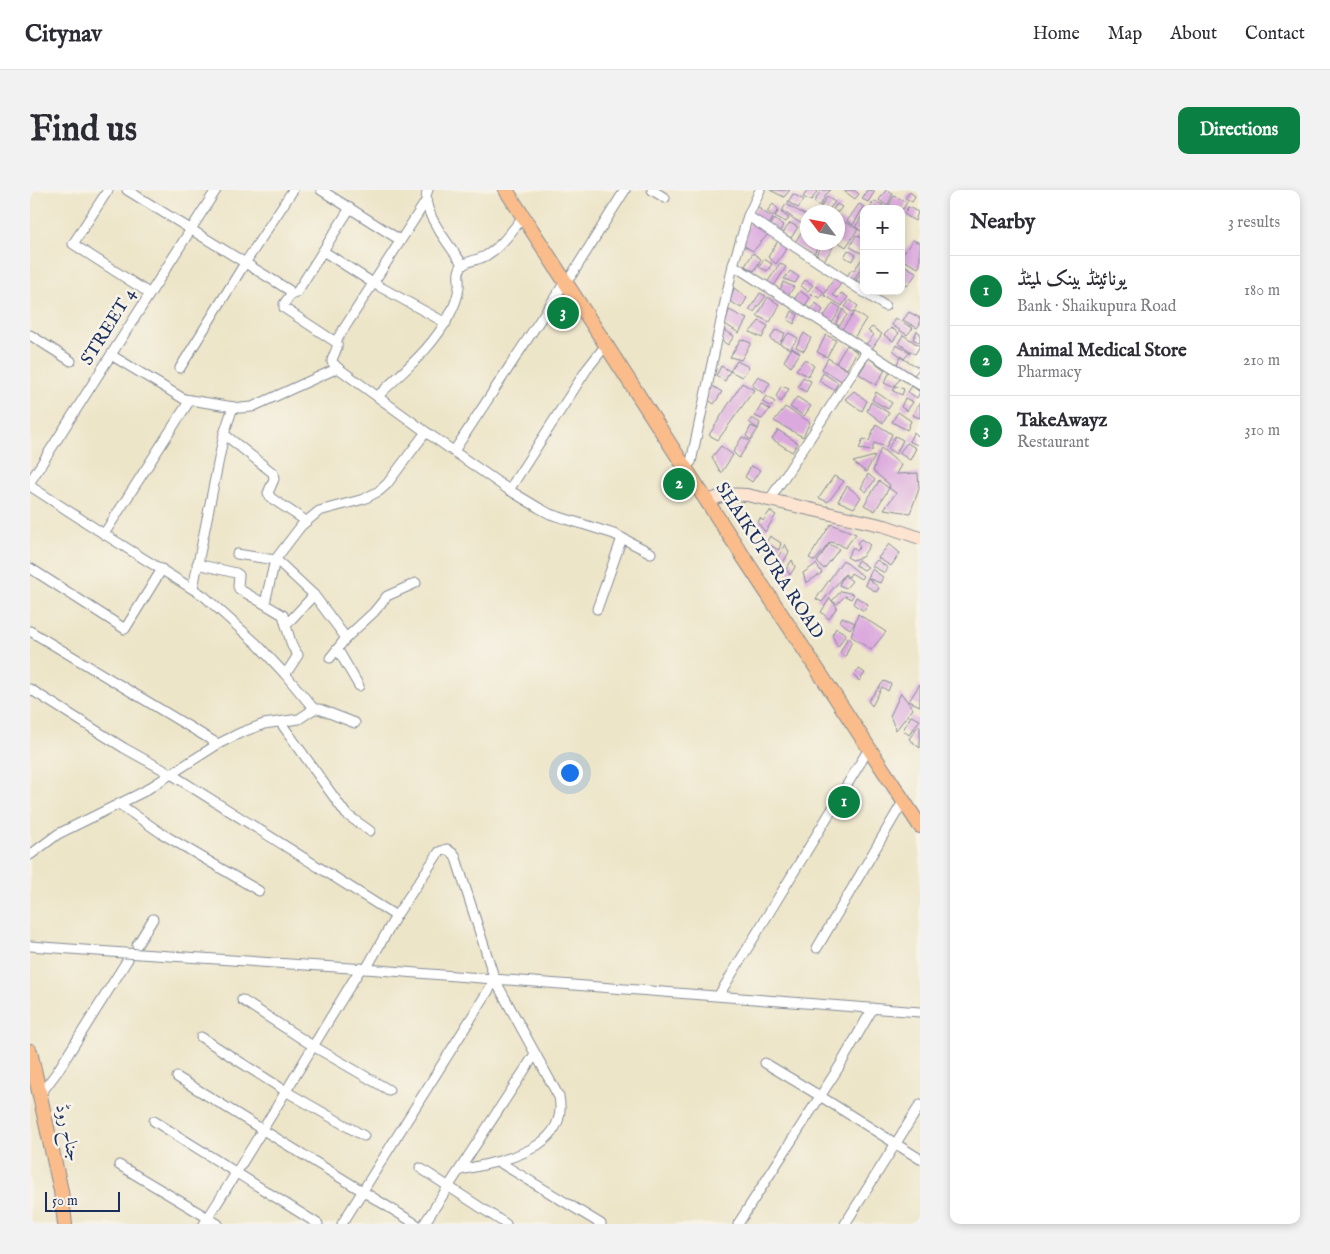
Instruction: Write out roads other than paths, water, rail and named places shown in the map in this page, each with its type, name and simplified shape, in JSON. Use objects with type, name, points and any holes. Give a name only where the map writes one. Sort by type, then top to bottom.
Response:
[{"type":"main road","name":"SHAIKUPURA ROAD","points":[[506,190],[691,462],[712,500],[920,826]]},
{"type":"main road","name":"SHAIKUPURA ROAD","points":[[516,190],[606,345],[920,810]]},
{"type":"main road","name":"جناح روڈ","points":[[30,1050],[61,1191],[66,1224]]},
{"type":"street","points":[[108,190],[73,244],[149,293]]},
{"type":"street","points":[[127,190],[141,194],[190,229],[289,290],[290,294]]},
{"type":"street","name":"STREET 4","points":[[30,484],[149,293],[216,190]]},
{"type":"street","points":[[180,368],[293,190]]},
{"type":"street","points":[[321,190],[400,240]]},
{"type":"street","points":[[336,341],[426,201],[428,190]]},
{"type":"street","points":[[454,451],[625,190]]},
{"type":"street","points":[[652,190],[665,198]]},
{"type":"street","points":[[691,462],[733,265],[748,216],[760,190]]},
{"type":"street","points":[[426,201],[437,227],[463,265]]},
{"type":"street","points":[[290,294],[297,292],[350,208]]},
{"type":"street","points":[[378,396],[431,344],[446,323],[459,290],[459,271],[463,265],[488,255],[524,216]]},
{"type":"street","points":[[748,216],[885,306]]},
{"type":"street","points":[[322,251],[373,283],[446,323]]},
{"type":"street","points":[[733,265],[920,385]]},
{"type":"street","points":[[290,294],[284,306],[286,310],[336,341],[338,345],[332,357],[332,362],[426,432],[509,490],[550,514],[622,538],[651,553]]},
{"type":"street","points":[[30,336],[71,361]]},
{"type":"street","points":[[509,490],[587,369],[606,345]]},
{"type":"street","points":[[770,499],[867,350]]},
{"type":"street","points":[[111,355],[178,396],[190,400],[234,407],[252,407],[338,368]]},
{"type":"street","points":[[104,534],[190,400]]},
{"type":"street","points":[[193,588],[224,434],[234,407]]},
{"type":"street","points":[[264,603],[275,560],[306,521],[319,511],[364,499],[379,491],[388,484],[426,432]]},
{"type":"street","points":[[224,434],[273,473],[274,479],[268,493],[271,498],[306,521]]},
{"type":"street","points":[[30,484],[104,534],[193,588],[224,613],[284,673],[314,709]]},
{"type":"street","points":[[712,500],[726,494],[770,499],[885,526],[920,538]]},
{"type":"street","points":[[597,609],[622,538]]},
{"type":"street","points":[[237,554],[275,560],[287,568],[314,595],[346,638]]},
{"type":"street","points":[[197,564],[236,573],[239,575],[239,589],[283,615],[292,646],[298,655],[289,670],[284,673]]},
{"type":"street","points":[[30,568],[125,629],[162,569]]},
{"type":"street","points":[[330,658],[346,638],[374,612],[387,596],[416,584]]},
{"type":"street","points":[[286,625],[314,595]]},
{"type":"street","points":[[30,631],[218,744]]},
{"type":"street","points":[[338,650],[359,686]]},
{"type":"street","points":[[30,689],[124,748],[171,774],[396,916]]},
{"type":"street","points":[[30,855],[58,834],[143,792],[218,744],[252,727],[299,719],[314,709],[319,709],[355,723]]},
{"type":"street","points":[[281,723],[346,814],[370,831]]},
{"type":"street","points":[[719,995],[870,747]]},
{"type":"street","points":[[817,948],[904,800]]},
{"type":"street","points":[[119,804],[161,833],[259,891]]},
{"type":"street","points":[[206,1221],[287,1092],[313,1046],[396,916],[441,850],[450,851],[458,858],[475,921],[494,980],[559,1097],[561,1108],[558,1122],[539,1145],[516,1157],[460,1170]]},
{"type":"street","points":[[138,950],[153,919]]},
{"type":"street","points":[[30,946],[126,956],[138,950],[494,980],[664,993],[719,995],[920,1012]]},
{"type":"street","points":[[39,1097],[67,1057],[126,956]]},
{"type":"street","points":[[342,1224],[494,980]]},
{"type":"street","points":[[242,1000],[313,1046],[389,1090]]},
{"type":"street","points":[[738,1224],[820,1096],[873,1008]]},
{"type":"street","points":[[201,1037],[287,1092],[364,1136]]},
{"type":"street","points":[[424,1224],[535,1054]]},
{"type":"street","points":[[765,1063],[920,1159]]},
{"type":"street","points":[[177,1077],[416,1224]]},
{"type":"street","points":[[845,1224],[920,1105]]},
{"type":"street","points":[[154,1121],[318,1224]]},
{"type":"street","points":[[499,1162],[601,1224]]},
{"type":"street","points":[[119,1165],[206,1221],[218,1224]]},
{"type":"street","points":[[420,1168],[506,1224]]},
{"type":"place","name":"TakeAwayz","points":[[563,313]]},
{"type":"place","name":"Animal Medical Store","points":[[679,484]]},
{"type":"place","name":"یونائیٹڈ بینک لمیٹڈ","points":[[844,802]]}]
